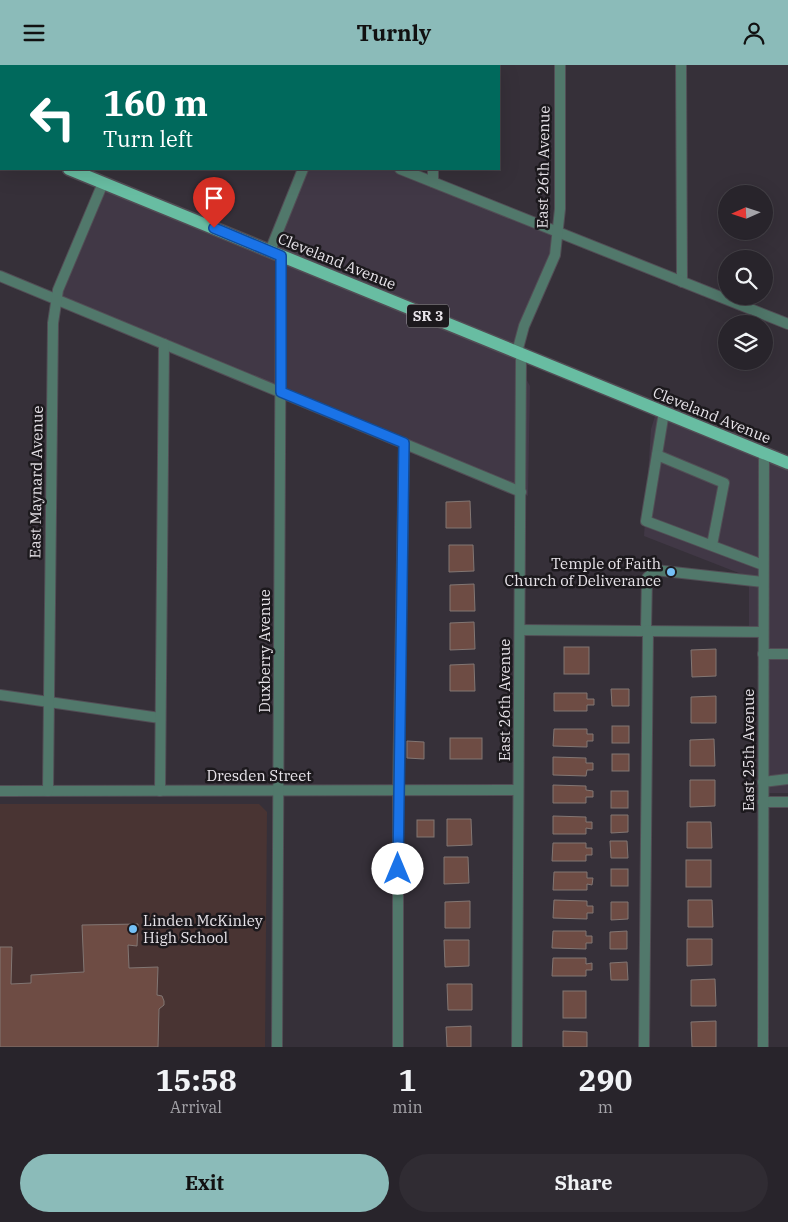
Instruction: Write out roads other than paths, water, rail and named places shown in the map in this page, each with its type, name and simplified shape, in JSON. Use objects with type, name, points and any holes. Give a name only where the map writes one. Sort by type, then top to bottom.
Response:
[{"type":"main road","name":"Cleveland Avenue","points":[[71,170],[788,463]]},
{"type":"street","name":"East 26th Avenue","points":[[517,1047],[521,492],[519,353],[524,326],[554,255],[560,209],[560,65]]},
{"type":"street","points":[[681,65],[682,281]]},
{"type":"street","name":"Duxberry Avenue","points":[[276,1047],[281,392],[275,253],[303,170]]},
{"type":"street","points":[[403,170],[788,324]]},
{"type":"street","points":[[433,170],[433,182]]},
{"type":"street","name":"East Maynard Avenue","points":[[48,791],[53,323],[58,291],[103,183]]},
{"type":"street","points":[[0,276],[521,492]]},
{"type":"street","points":[[160,791],[164,344]]},
{"type":"street","points":[[664,412],[646,521],[763,565]]},
{"type":"street","points":[[398,1047],[398,790],[404,443]]},
{"type":"street","name":"East 25th Avenue","points":[[763,1047],[764,453]]},
{"type":"street","points":[[656,455],[724,483],[712,545]]},
{"type":"street","points":[[644,1047],[648,577],[655,570],[764,583]]},
{"type":"street","points":[[520,630],[763,632]]},
{"type":"street","points":[[763,654],[788,653]]},
{"type":"street","points":[[0,695],[160,718]]},
{"type":"street","points":[[763,782],[781,782],[788,779]]},
{"type":"street","name":"Dresden Street","points":[[0,791],[518,790]]},
{"type":"street","points":[[763,802],[788,802]]},
{"type":"place","name":"Temple of Faith Church of Deliverance","points":[[671,572]]},
{"type":"place","name":"Linden McKinley High School","points":[[133,929]]}]
